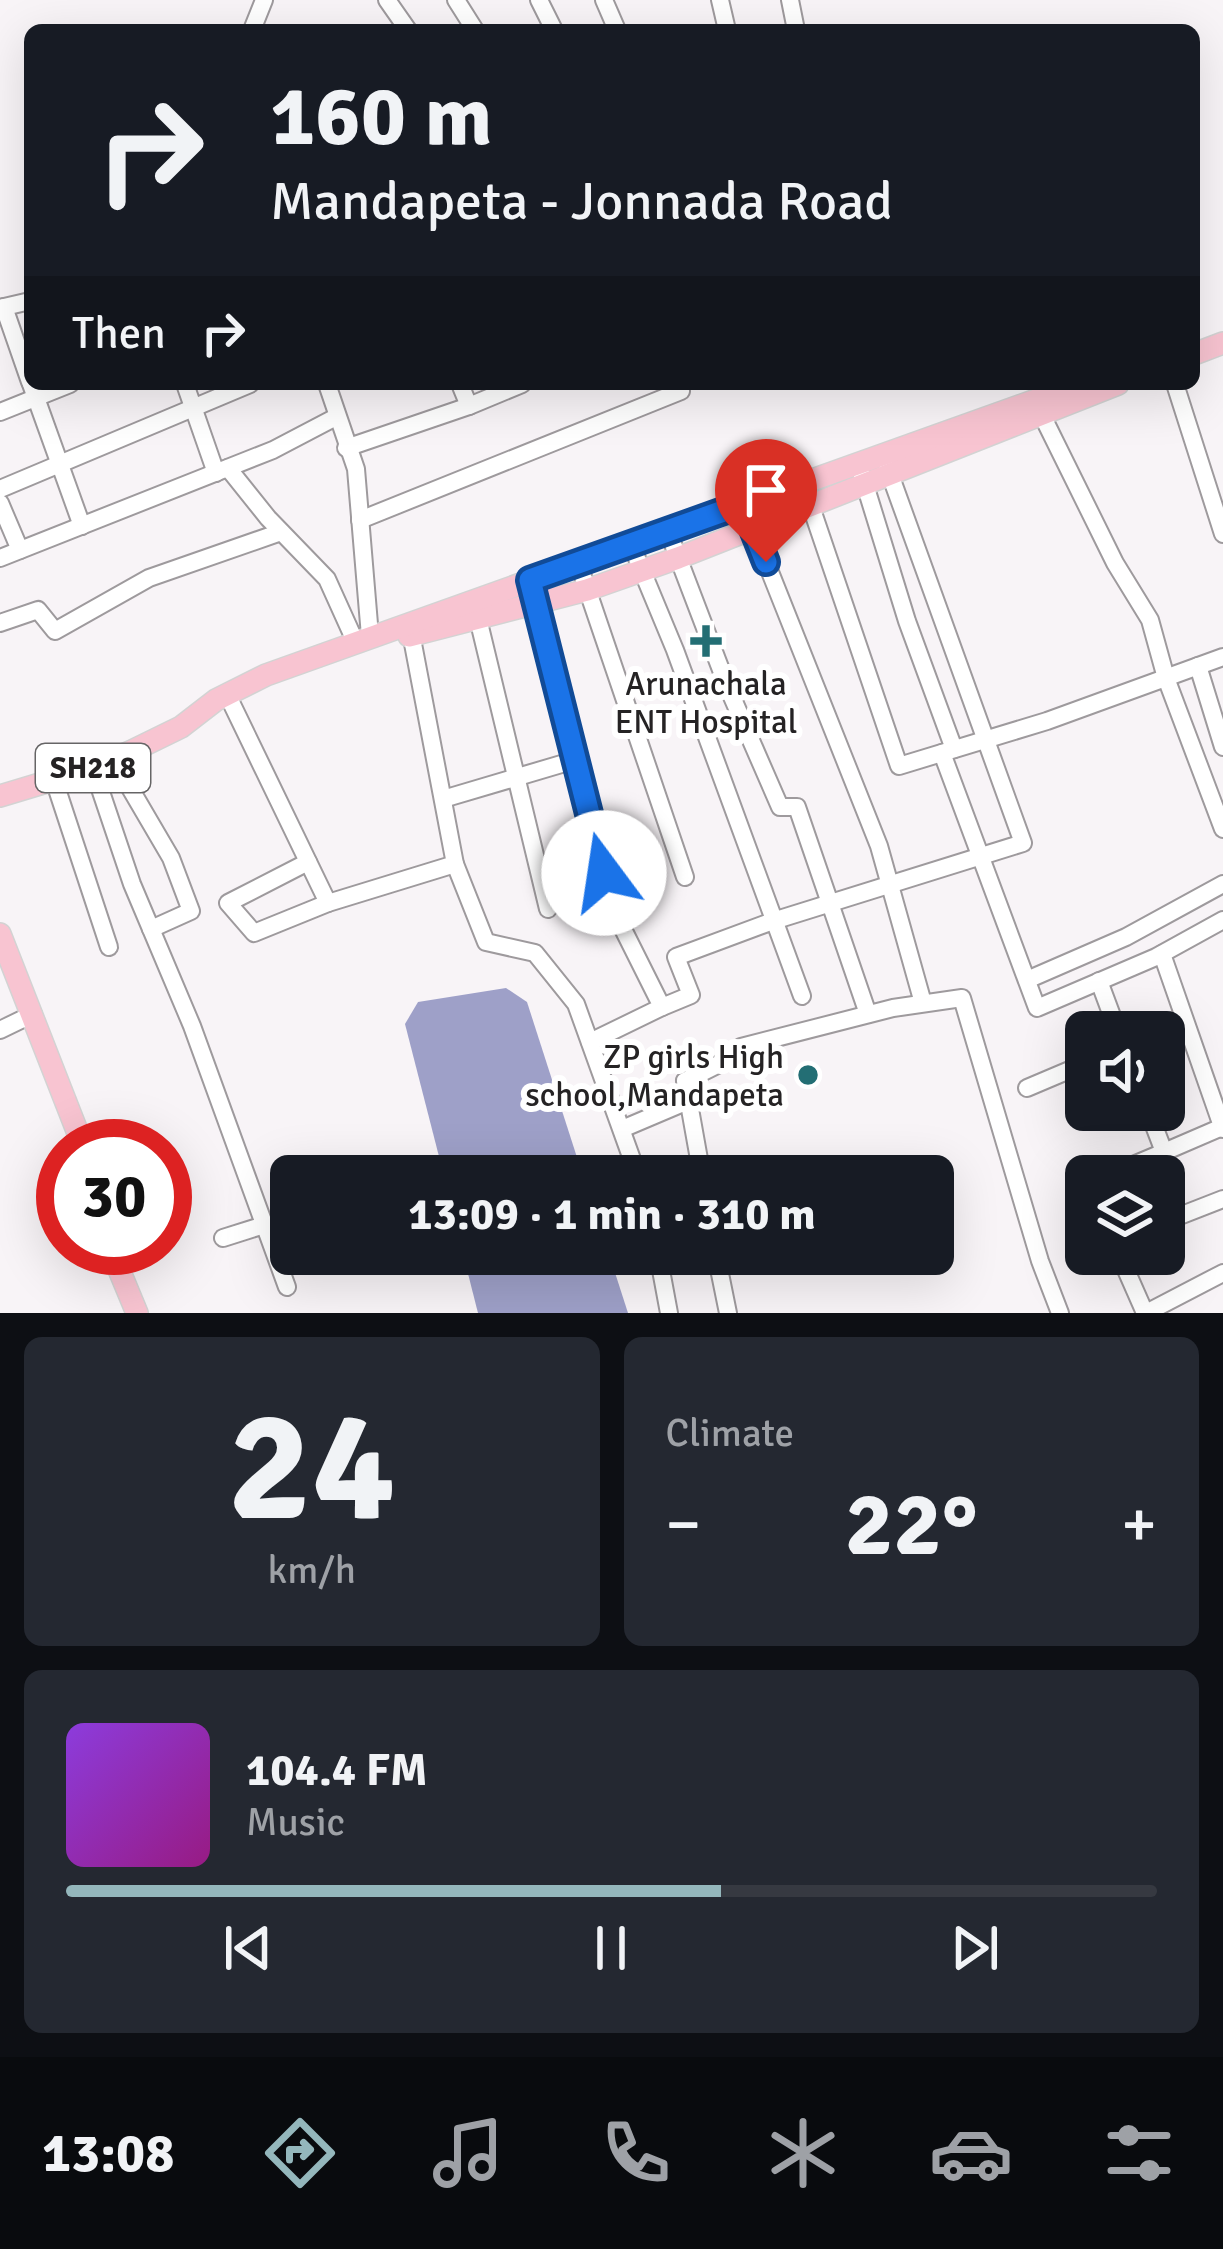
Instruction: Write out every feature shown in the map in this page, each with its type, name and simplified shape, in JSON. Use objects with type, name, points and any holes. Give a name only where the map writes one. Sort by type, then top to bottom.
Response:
[{"type":"main road","name":"SH218","points":[[1038,407],[1070,390]]},
{"type":"main road","name":"SH218","points":[[0,796],[103,764],[181,727],[266,675],[363,639],[476,609],[535,603],[587,590],[810,506],[886,464],[1097,390]]},
{"type":"main road","name":"SH218","points":[[476,609],[530,580],[802,483],[861,474]]},
{"type":"main road","name":"SH218","points":[[229,698],[410,629]]},
{"type":"main road","points":[[0,934],[73,1119]]},
{"type":"main road","points":[[121,1275],[137,1313]]},
{"type":"street","points":[[2,308],[24,367]]},
{"type":"street","points":[[0,412],[29,390]]},
{"type":"street","points":[[33,390],[82,526]]},
{"type":"street","points":[[187,390],[222,471],[327,579],[363,639]]},
{"type":"street","points":[[0,489],[237,390]]},
{"type":"street","points":[[332,390],[336,417],[356,469],[363,639]]},
{"type":"street","points":[[463,390],[470,406]]},
{"type":"street","points":[[346,448],[508,390]]},
{"type":"street","points":[[1177,390],[1223,534]]},
{"type":"street","points":[[360,520],[681,392]]},
{"type":"street","points":[[1038,407],[1115,563],[1150,620],[1166,678],[1223,829]]},
{"type":"street","points":[[0,558],[222,471],[336,417]]},
{"type":"street","points":[[590,1042],[692,995],[676,957],[892,882],[1023,844],[886,464]]},
{"type":"street","points":[[861,474],[980,856],[1037,1008],[1162,954],[1223,920]]},
{"type":"street","points":[[802,483],[899,766],[1223,657]]},
{"type":"street","points":[[0,503],[20,550]]},
{"type":"street","points":[[743,504],[892,882],[923,1003]]},
{"type":"street","points":[[668,530],[780,807],[797,808],[868,1014]]},
{"type":"street","points":[[0,623],[38,610],[55,631],[148,578],[281,532]]},
{"type":"street","points":[[631,544],[675,650],[802,996]]},
{"type":"street","points":[[578,562],[685,878]]},
{"type":"street","points":[[530,580],[614,911],[662,1006]]},
{"type":"street","points":[[476,609],[548,909]]},
{"type":"street","points":[[410,629],[455,864],[486,943],[535,953],[576,1004],[631,1155]]},
{"type":"street","points":[[1198,666],[1223,747]]},
{"type":"street","points":[[229,698],[328,903]]},
{"type":"street","points":[[443,799],[575,760]]},
{"type":"street","points":[[103,764],[151,929],[192,1026],[287,1287]]},
{"type":"street","points":[[103,764],[171,857],[191,911],[151,929]]},
{"type":"street","points":[[54,780],[110,947]]},
{"type":"street","points":[[308,862],[228,903],[254,933],[328,903],[455,864]]},
{"type":"street","points":[[1027,980],[1126,938],[1223,884]]},
{"type":"street","points":[[1157,1155],[1223,1128],[1162,954]]},
{"type":"street","points":[[1099,982],[1110,1011]]},
{"type":"street","points":[[698,1155],[685,1081],[741,1047],[868,1014],[962,998],[1040,1261],[1060,1313]]},
{"type":"street","points":[[0,1030],[33,1014]]},
{"type":"street","points":[[1027,1088],[1065,1072]]},
{"type":"street","points":[[622,1130],[688,1101]]},
{"type":"street","points":[[1156,1131],[1164,1152]]},
{"type":"street","points":[[1185,1214],[1223,1199]]},
{"type":"street","points":[[223,1238],[264,1225]]},
{"type":"street","points":[[1129,1275],[1146,1313],[1223,1273]]},
{"type":"street","points":[[662,1275],[669,1313]]},
{"type":"street","points":[[720,1275],[728,1313]]},
{"type":"water","points":[[506,988],[527,1002],[576,1155],[439,1155],[405,1024],[418,1002]]},
{"type":"water","points":[[468,1275],[616,1275],[628,1313],[478,1313]]},
{"type":"place","name":"Arunachala ENT Hospital","points":[[706,641]]},
{"type":"place","name":"ZP girls High school,Mandapeta","points":[[808,1075]]},
{"type":"route","points":[[604,873],[530,580],[743,504],[766,562]]}]
